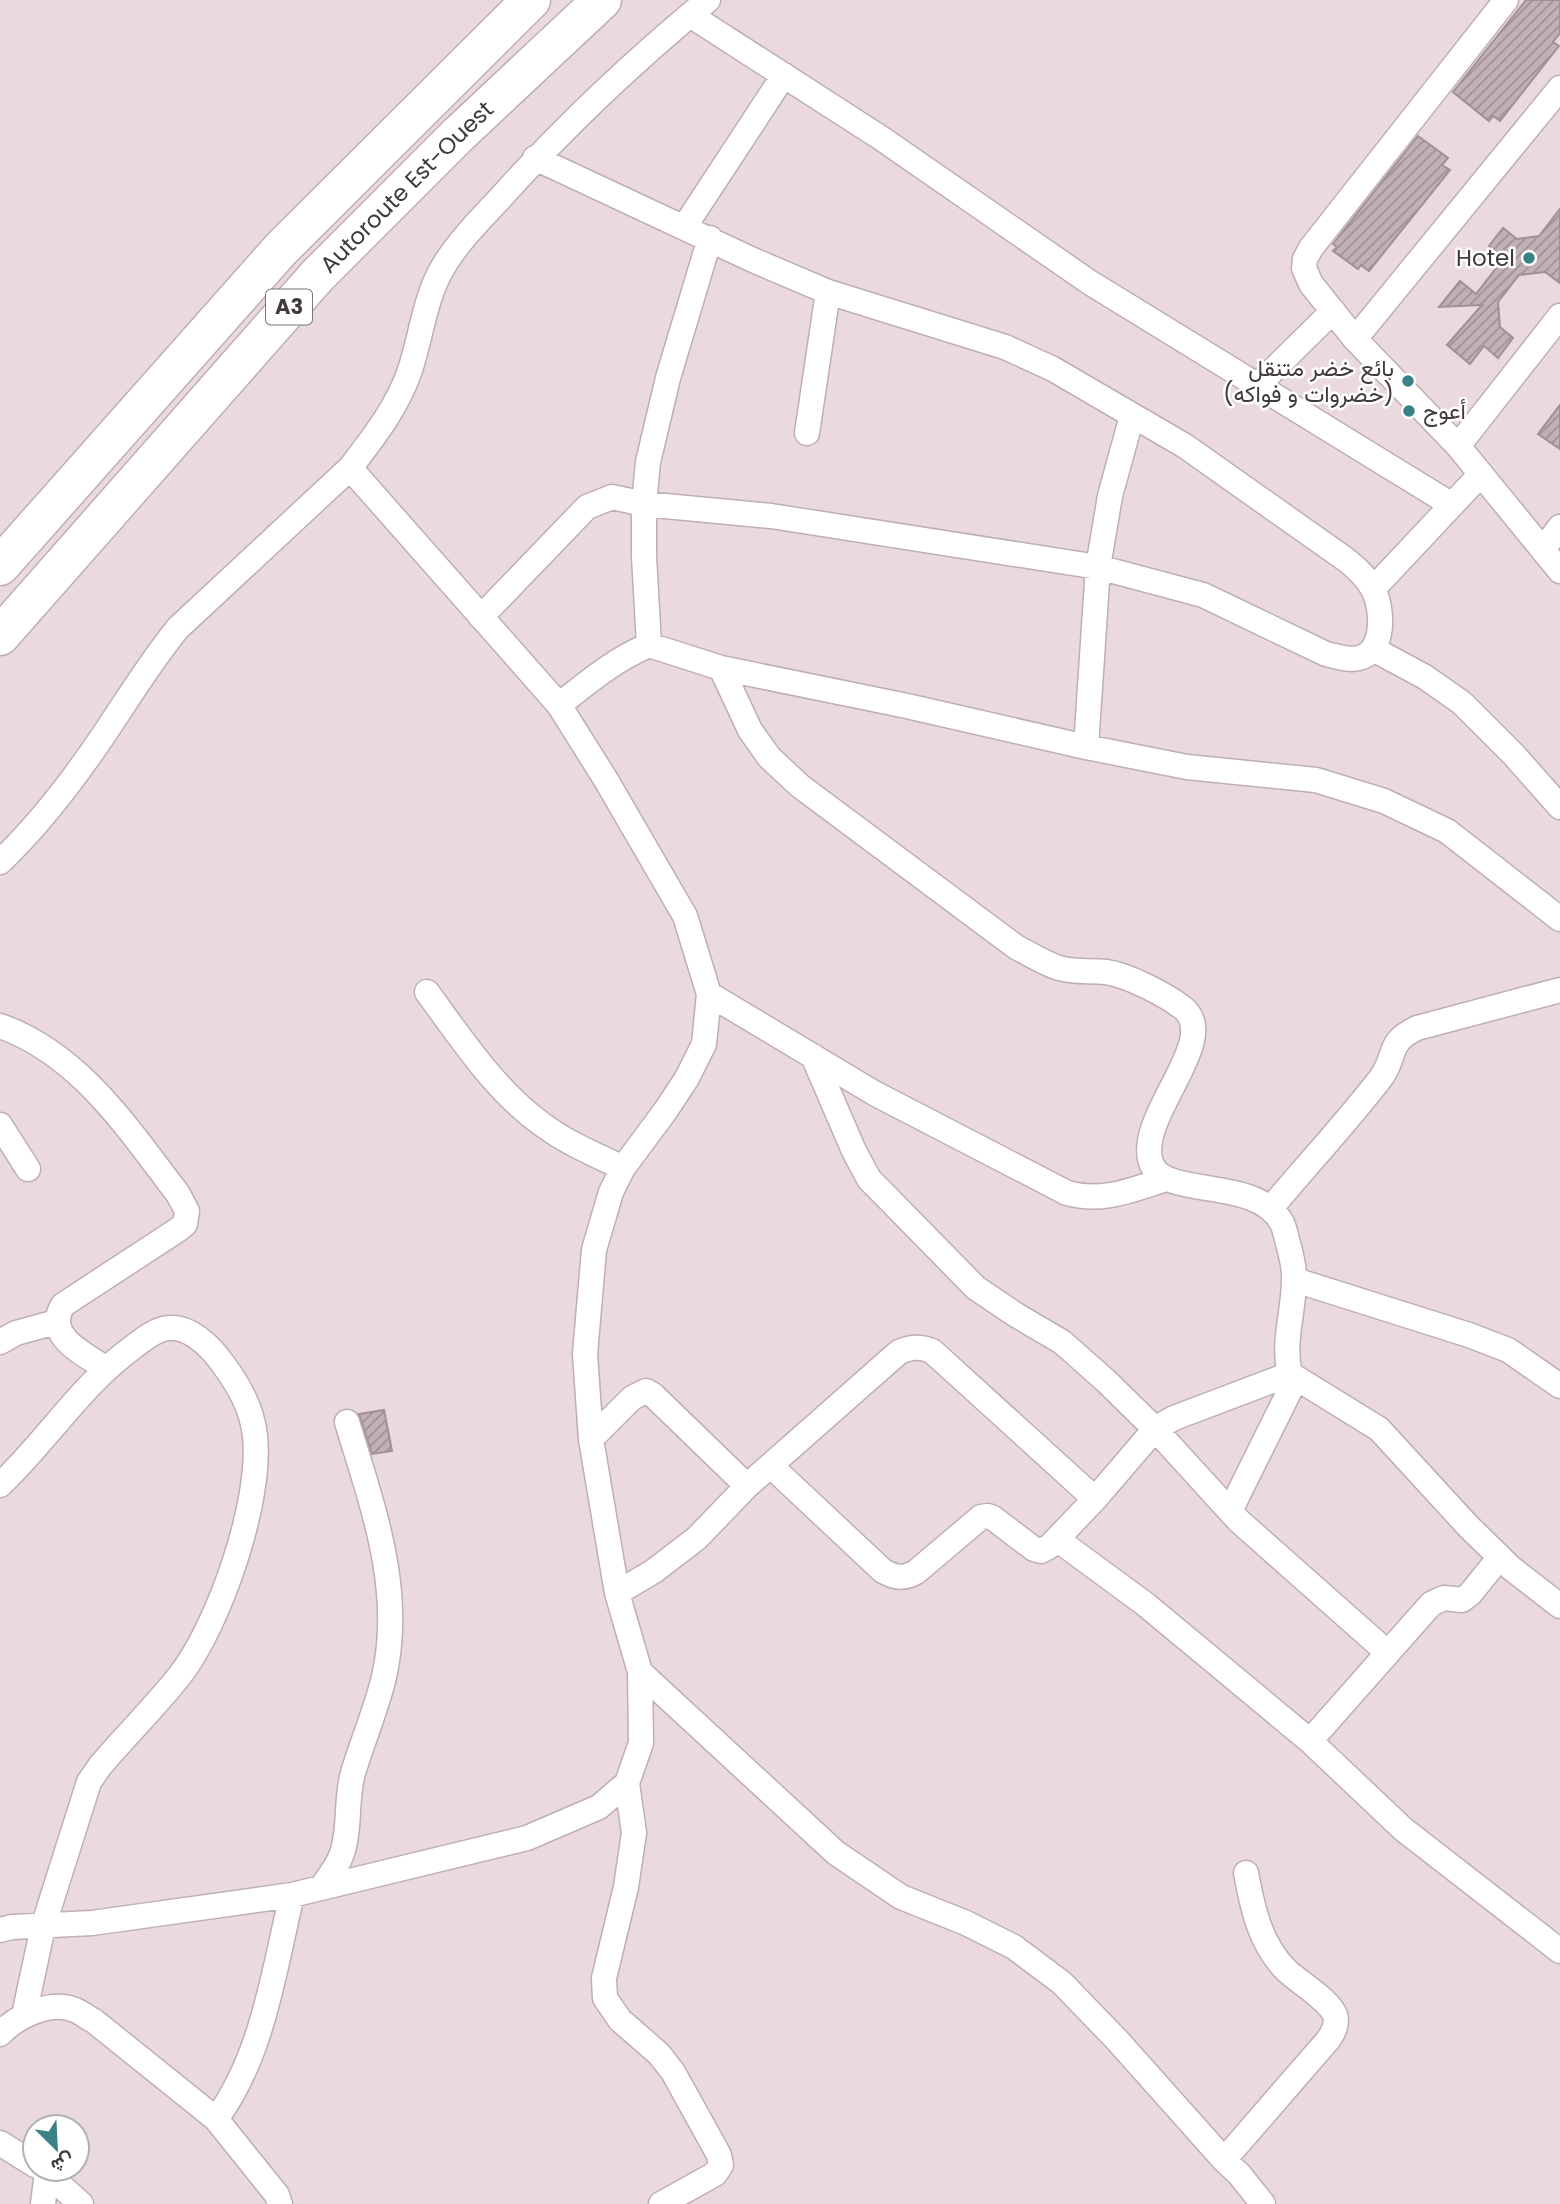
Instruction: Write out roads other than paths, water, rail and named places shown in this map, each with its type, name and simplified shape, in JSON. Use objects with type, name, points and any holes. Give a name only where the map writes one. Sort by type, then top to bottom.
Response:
[{"type":"highway","name":"Autoroute Est-Ouest","points":[[0,566],[281,249],[531,0]]},
{"type":"highway","name":"Autoroute Est-Ouest","points":[[0,636],[317,276],[459,134],[602,0]]},
{"type":"street","points":[[1506,0],[1311,248],[1304,268],[1311,284],[1355,339],[1458,446],[1560,571]]},
{"type":"street","points":[[0,862],[49,810],[104,734],[153,658],[178,628],[350,468],[396,405],[409,373],[442,268],[466,236],[535,159],[617,79],[699,7],[784,75],[881,138],[1089,282],[1452,505]]},
{"type":"street","points":[[685,226],[784,75]]},
{"type":"street","points":[[1355,339],[1560,88]]},
{"type":"street","points":[[481,617],[587,507],[612,497],[644,504],[771,516],[1098,567],[1203,596],[1326,654],[1346,659],[1361,658],[1373,649],[1379,635],[1379,604],[1373,589],[1362,573],[1332,548],[1185,446],[1053,369],[1004,348],[828,292],[535,159]]},
{"type":"street","points":[[649,645],[644,556],[644,504],[648,462],[665,390],[710,238]]},
{"type":"street","points":[[807,433],[828,292]]},
{"type":"street","points":[[1259,384],[1333,311]]},
{"type":"street","points":[[1458,446],[1560,316]]},
{"type":"street","points":[[1086,747],[1098,567],[1112,487],[1132,415]]},
{"type":"street","points":[[350,468],[559,705],[685,916],[709,993],[704,1044],[687,1078],[623,1168],[611,1192],[594,1250],[585,1354],[591,1439],[617,1593],[640,1672],[641,1743],[627,1783],[634,1833],[626,1887],[604,1978],[605,1998],[620,2020],[659,2054],[673,2072],[719,2155],[721,2165],[715,2174],[661,2204]]},
{"type":"street","points":[[1373,589],[1481,474]]},
{"type":"street","points":[[1543,549],[1560,527]]},
{"type":"street","points":[[559,705],[600,672],[627,654],[649,645],[721,668],[907,706],[1086,747],[1188,767],[1316,780],[1384,801],[1447,831],[1560,919]]},
{"type":"street","points":[[1373,649],[1425,677],[1462,703],[1514,755],[1560,807]]},
{"type":"street","points":[[721,668],[750,730],[769,757],[800,786],[1016,947],[1056,967],[1082,973],[1105,972],[1133,979],[1185,1009],[1192,1023],[1193,1044],[1154,1123],[1149,1146],[1153,1166],[1166,1179]]},
{"type":"street","points":[[1270,1208],[1382,1076],[1394,1045],[1400,1038],[1417,1028],[1560,990]]},
{"type":"street","points":[[427,992],[470,1051],[504,1090],[542,1125],[623,1168]]},
{"type":"street","points":[[709,993],[874,1093],[1067,1193],[1086,1198],[1110,1196],[1166,1179],[1256,1198],[1270,1208],[1283,1224],[1292,1259],[1294,1280],[1285,1356],[1293,1376],[1379,1429],[1500,1557],[1560,1606]]},
{"type":"street","points":[[0,1026],[22,1034],[55,1055],[104,1098],[178,1194],[187,1211],[186,1224],[63,1305],[57,1315],[56,1322],[62,1335],[105,1368]]},
{"type":"street","points":[[813,1056],[869,1179],[976,1287],[1062,1342],[1106,1381],[1155,1429],[1230,1511],[1388,1653]]},
{"type":"street","points":[[0,1125],[28,1169]]},
{"type":"street","points":[[1294,1280],[1469,1335],[1508,1350],[1560,1386]]},
{"type":"street","points":[[0,1342],[16,1333],[56,1322]]},
{"type":"street","points":[[0,1485],[105,1368],[142,1340],[163,1329],[177,1327],[195,1336],[215,1352],[247,1402],[255,1435],[256,1455],[251,1494],[218,1608],[197,1650],[180,1675],[107,1757],[89,1782],[43,1927],[24,2015]]},
{"type":"street","points":[[617,1593],[654,1571],[697,1538],[747,1486],[899,1352],[910,1347],[922,1347],[932,1351],[1095,1499]]},
{"type":"street","points":[[771,1466],[883,1571],[894,1577],[907,1577],[981,1517],[993,1518],[1034,1549],[1041,1550],[1058,1540],[1155,1429],[1174,1418],[1293,1376]]},
{"type":"street","points":[[1230,1511],[1293,1376]]},
{"type":"street","points":[[591,1439],[632,1398],[646,1391],[747,1486]]},
{"type":"street","points":[[321,1888],[337,1865],[344,1848],[349,1790],[384,1674],[392,1613],[376,1517],[347,1422]]},
{"type":"street","points":[[1058,1540],[1145,1604],[1310,1741],[1403,1829],[1560,1951]]},
{"type":"street","points":[[1310,1741],[1432,1604],[1444,1598],[1462,1600],[1500,1557]]},
{"type":"street","points":[[640,1672],[836,1853],[901,1897],[966,1923],[1014,1947],[1062,1983],[1239,2174],[1263,2204]]},
{"type":"street","points":[[0,1930],[148,1916],[292,1895],[527,1839],[599,1807],[627,1783]]},
{"type":"street","points":[[1224,2160],[1328,2040],[1336,2027],[1335,2016],[1327,2005],[1286,1970],[1273,1955],[1253,1913],[1246,1873]]},
{"type":"street","points":[[216,2119],[253,2051],[292,1895]]},
{"type":"street","points":[[0,2034],[24,2015],[48,2008],[73,2009],[94,2021],[216,2119],[277,2195],[280,2204]]},
{"type":"street","points":[[0,2143],[21,2156]]},
{"type":"street","points":[[42,2183],[43,2204]]},
{"type":"street","points":[[58,2183],[81,2204]]},
{"type":"place","name":"Hotel","points":[[1529,258]]},
{"type":"place","name":"بائع خضر متنقل (خضروات و فواكه)","points":[[1408,381]]},
{"type":"place","name":"أعوج","points":[[1409,411]]}]
